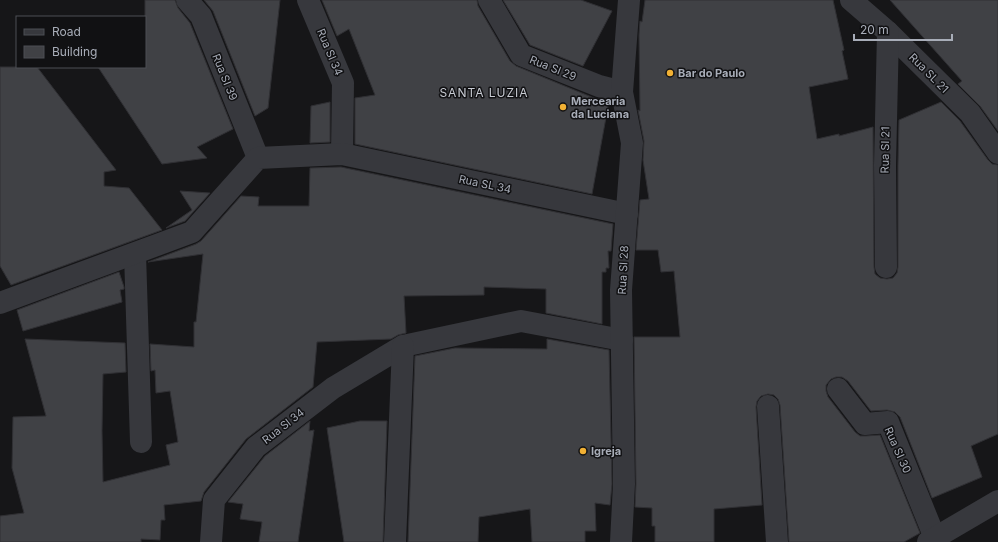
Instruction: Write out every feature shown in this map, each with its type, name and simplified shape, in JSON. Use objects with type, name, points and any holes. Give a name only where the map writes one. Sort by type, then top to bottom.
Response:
[{"type":"street","name":"Rua Sl 39","points":[[187,0],[201,16],[258,158]]},
{"type":"street","name":"Rua Sl 34","points":[[308,0],[343,83],[342,154]]},
{"type":"street","name":"Rua Sl 29","points":[[490,0],[521,54],[598,86],[622,92]]},
{"type":"street","name":"Rua Sl 28","points":[[621,542],[624,484],[621,290],[632,143],[622,92],[629,0]]},
{"type":"street","name":"Rua SL 21","points":[[851,0],[888,32],[970,113],[998,153]]},
{"type":"street","name":"Rua Sl 21","points":[[886,267],[885,166],[888,32]]},
{"type":"street","name":"Rua SL 34","points":[[258,158],[342,154],[627,214]]},
{"type":"street","points":[[0,303],[192,232],[258,158]]},
{"type":"street","points":[[135,254],[141,442]]},
{"type":"street","name":"Rua Sl 34","points":[[211,542],[214,500],[256,447],[333,388],[403,346],[521,321],[622,340]]},
{"type":"street","points":[[395,542],[403,346]]},
{"type":"street","name":"Rua Sl 30","points":[[838,389],[865,424],[888,422],[931,540],[998,501]]},
{"type":"street","points":[[768,406],[778,542]]},
{"type":"building","points":[[145,0],[175,0],[178,8],[190,23],[233,129],[197,147],[207,158],[162,164],[99,68],[146,68]]},
{"type":"building","points":[[204,0],[280,0],[268,108],[255,116],[213,11]]},
{"type":"building","points":[[322,0],[477,0],[478,6],[510,61],[516,66],[594,98],[609,101],[592,194],[355,144],[355,98],[375,95],[349,29],[337,36]]},
{"type":"building","points":[[503,0],[581,0],[612,11],[583,66],[530,45]]},
{"type":"building","points":[[645,0],[833,0],[844,50],[842,51],[848,79],[809,87],[817,139],[839,134],[839,136],[873,127],[874,267],[875,274],[880,278],[893,278],[897,273],[898,267],[899,120],[941,102],[960,121],[988,160],[992,164],[998,165],[998,434],[971,446],[982,477],[932,498],[900,417],[895,412],[887,410],[871,411],[848,381],[842,377],[831,379],[826,385],[828,397],[855,432],[860,436],[880,435],[920,533],[904,542],[789,542],[780,405],[778,399],[774,395],[768,394],[761,396],[757,401],[756,407],[762,505],[714,509],[714,542],[655,542],[655,526],[652,526],[652,508],[635,507],[634,337],[680,337],[674,271],[661,272],[658,250],[636,250],[640,200],[649,199],[643,160],[644,141],[638,110],[640,111],[639,35],[640,21],[642,22]]},
{"type":"building","points":[[890,0],[998,0],[998,131],[980,106],[958,84],[962,81]]},
{"type":"building","points":[[0,67],[38,68],[116,170],[104,172],[104,186],[129,188],[162,230],[11,285],[0,266]]},
{"type":"building","points":[[330,102],[330,142],[310,143],[311,106]]},
{"type":"building","points":[[341,167],[613,224],[611,251],[608,251],[609,268],[606,268],[606,272],[602,272],[602,324],[546,313],[546,289],[484,287],[484,295],[404,296],[406,333],[391,339],[317,342],[313,387],[246,439],[204,492],[201,501],[164,505],[165,520],[161,520],[160,540],[141,539],[141,542],[0,542],[0,516],[24,513],[12,468],[13,417],[46,416],[25,339],[125,343],[126,372],[103,374],[103,482],[170,465],[166,445],[178,442],[170,391],[156,393],[155,370],[151,371],[150,344],[194,347],[194,322],[196,322],[203,254],[148,262],[201,241],[241,196],[259,197],[258,206],[309,206],[310,168]]},
{"type":"building","points":[[180,191],[210,193],[185,221],[166,228],[192,210]]},
{"type":"building","points":[[119,272],[124,287],[124,289],[120,290],[122,302],[23,331],[17,310]]},
{"type":"building","points":[[547,339],[609,350],[612,484],[610,505],[595,503],[596,531],[585,531],[585,542],[532,542],[530,509],[479,517],[478,542],[408,542],[415,356],[455,348],[547,349]]},
{"type":"building","points":[[310,421],[309,431],[314,430],[298,542],[259,542],[262,522],[240,519],[243,504],[228,502],[265,456]]},
{"type":"building","points":[[360,421],[387,421],[383,542],[344,542],[327,428]]},
{"type":"place","name":"Bar do Paulo","points":[[670,73]]},
{"type":"place","name":"Mercearia da Luciana","points":[[563,107]]},
{"type":"place","name":"Igreja","points":[[583,451]]},
{"type":"district","name":"SANTA LUZIA","points":[[484,93]]}]
